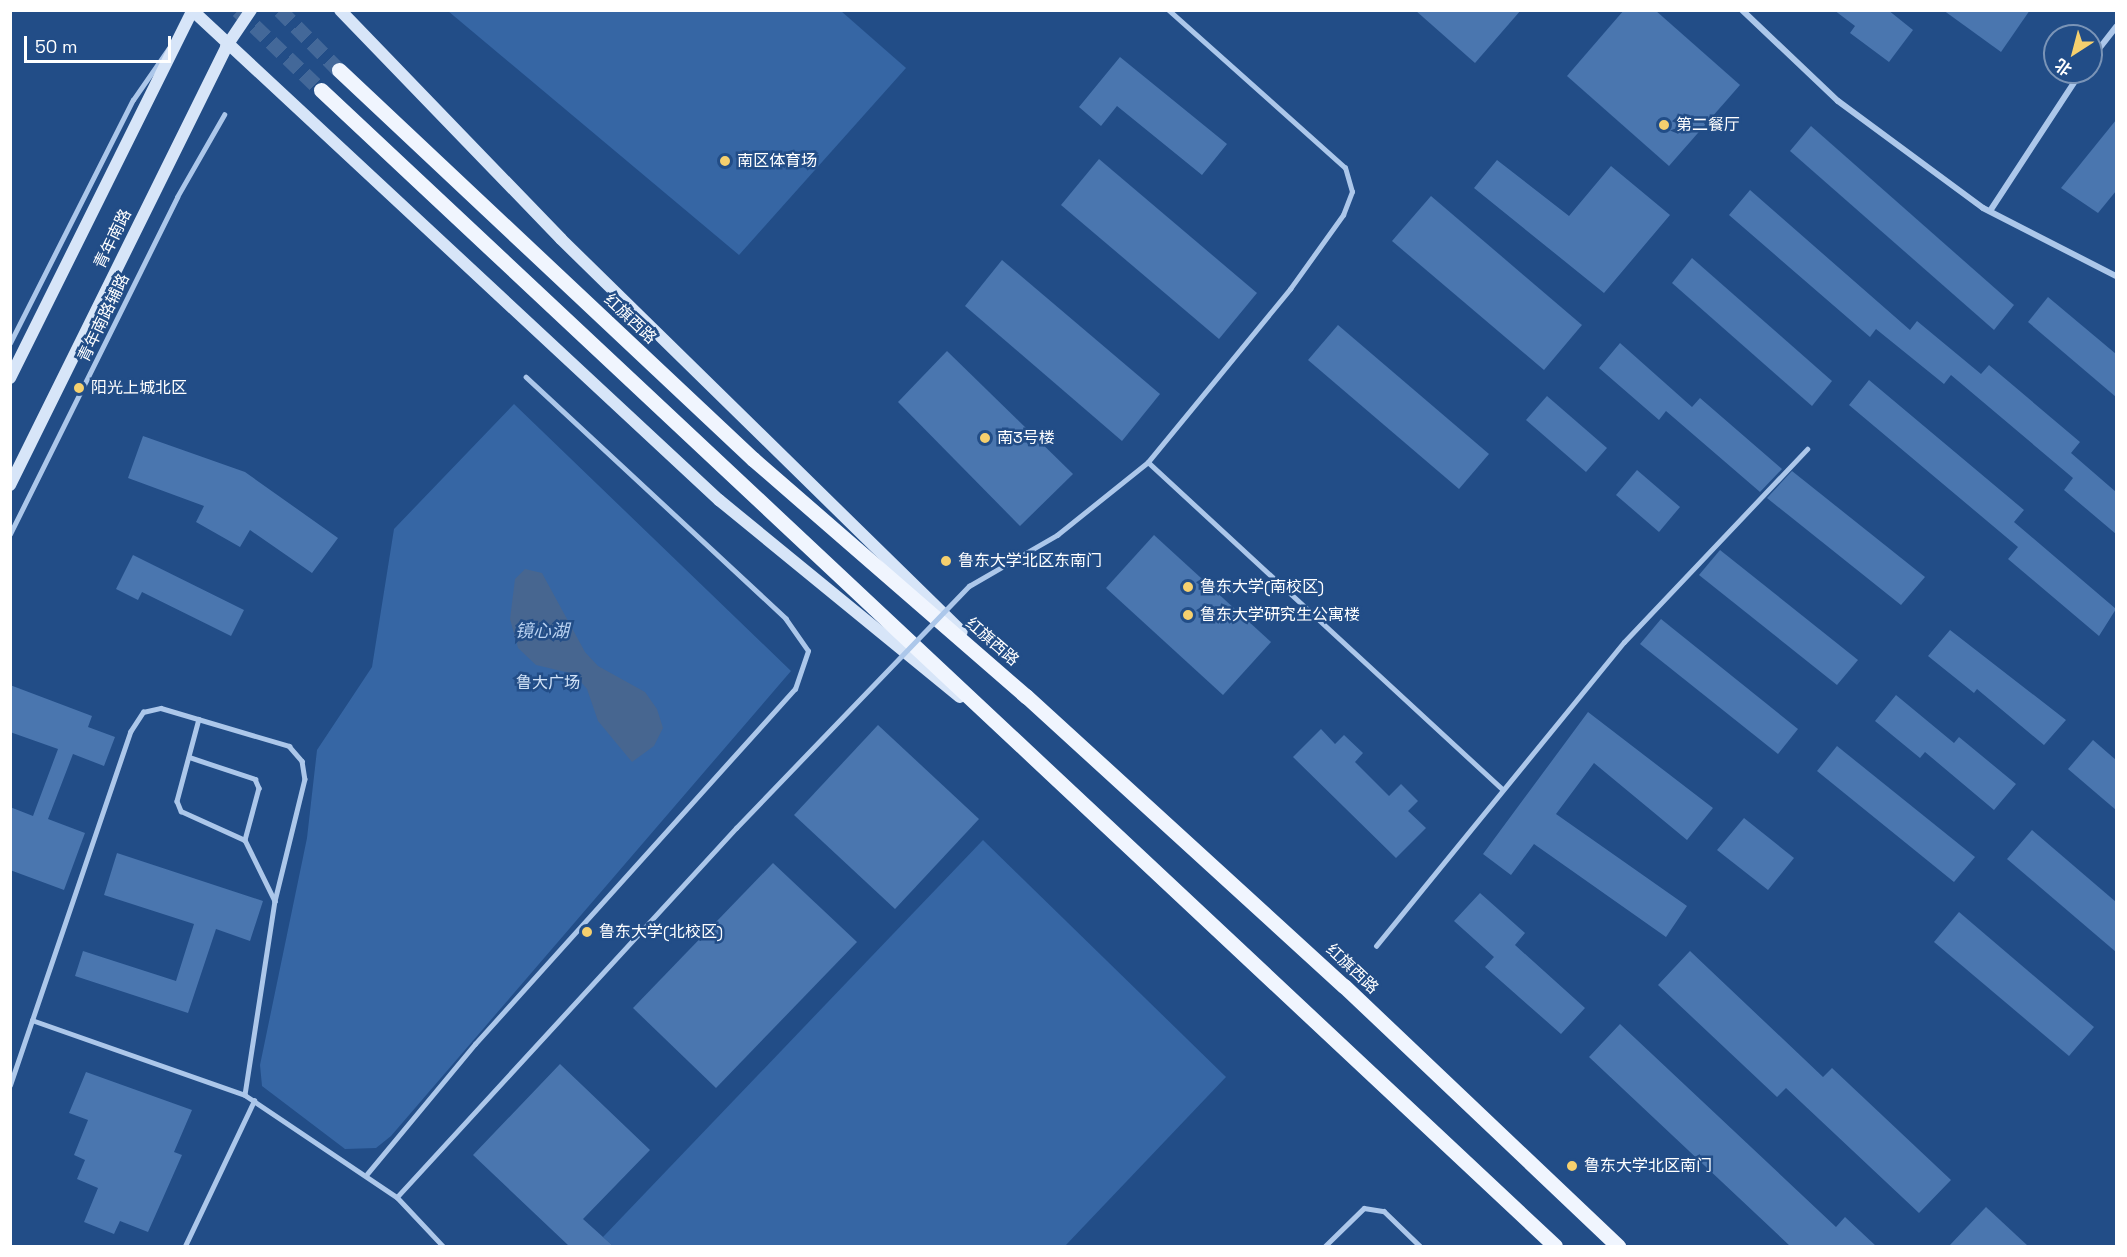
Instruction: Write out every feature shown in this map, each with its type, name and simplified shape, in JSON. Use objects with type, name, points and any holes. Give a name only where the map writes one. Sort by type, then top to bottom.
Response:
[{"type":"main road","name":"青年南路","points":[[10,485],[226,47],[251,10]]},
{"type":"main road","points":[[340,10],[561,239],[1026,696]]},
{"type":"main road","name":"青年南路","points":[[10,378],[16,354],[192,11]]},
{"type":"main road","points":[[192,11],[226,47],[719,500],[993,724]]},
{"type":"main road","name":"红旗西路","points":[[339,70],[753,459],[1026,696],[1344,986],[1618,1246]]},
{"type":"main road","points":[[321,90],[993,724],[1555,1246]]},
{"type":"street","points":[[1742,10],[1838,101],[1990,212],[2116,276]]},
{"type":"street","points":[[2103,44],[2116,27]]},
{"type":"street","points":[[1990,212],[2073,84]]},
{"type":"lane","points":[[397,1197],[736,828],[969,586],[1058,535],[1148,462],[1290,289],[1343,215],[1352,192],[1346,168],[1168,10]]},
{"type":"lane","points":[[10,343],[138,91],[182,32]]},
{"type":"lane","name":"青年南路辅路","points":[[10,534],[177,197],[224,115]]},
{"type":"lane","points":[[367,1174],[475,1044],[795,689],[808,651],[786,619],[526,377]]},
{"type":"lane","points":[[1376,946],[1624,642],[1807,449]]},
{"type":"lane","points":[[1148,462],[1502,789]]},
{"type":"lane","points":[[10,1085],[129,732],[143,712],[161,708],[289,746],[302,761],[305,778],[275,901],[244,1095]]},
{"type":"lane","points":[[199,719],[177,801],[181,811],[245,840],[275,901]]},
{"type":"lane","points":[[189,757],[255,779],[259,788],[245,840]]},
{"type":"lane","points":[[32,1020],[244,1095],[367,1174],[397,1197],[443,1246]]},
{"type":"lane","points":[[185,1246],[254,1101]]},
{"type":"lane","points":[[1325,1246],[1364,1208],[1384,1211],[1420,1246]]},
{"type":"green space","name":"南区体育场","points":[[448,11],[841,11],[906,68],[739,255]]},
{"type":"green space","name":"鲁大广场","points":[[514,404],[791,671],[391,1136],[376,1148],[345,1149],[262,1086],[260,1065],[307,838],[317,750],[372,667],[394,529]]},
{"type":"green space","points":[[983,840],[1226,1077],[1065,1246],[613,1246],[603,1237]]},
{"type":"water","name":"镜心湖","points":[[525,569],[542,573],[585,652],[598,666],[645,692],[657,709],[663,728],[654,746],[632,762],[598,721],[587,689],[574,674],[536,665],[518,648],[510,619],[515,579]]},
{"type":"building","points":[[1415,10],[1521,10],[1475,63]]},
{"type":"building","name":"第二餐厅","points":[[1624,10],[1655,10],[1740,85],[1669,166],[1567,76]]},
{"type":"building","points":[[1834,10],[1888,10],[1913,30],[1889,62],[1850,33],[1855,26]]},
{"type":"building","points":[[1943,10],[2030,10],[2001,52]]},
{"type":"building","points":[[1120,57],[1227,144],[1202,175],[1117,106],[1101,126],[1079,107]]},
{"type":"building","points":[[2116,120],[2116,191],[2098,213],[2061,188]]},
{"type":"building","points":[[1811,126],[2014,305],[1994,330],[1790,151]]},
{"type":"building","points":[[1099,159],[1257,293],[1219,339],[1061,205]]},
{"type":"building","points":[[1497,160],[1569,216],[1611,166],[1670,215],[1604,293],[1474,188]]},
{"type":"building","points":[[1750,190],[1910,330],[1917,321],[1981,374],[1989,365],[2080,442],[2071,453],[2116,492],[2116,534],[2064,490],[2073,478],[1951,375],[1944,384],[1876,329],[1870,337],[1729,215]]},
{"type":"building","points":[[1431,196],[1582,325],[1544,370],[1392,241]]},
{"type":"building","points":[[1692,258],[1832,381],[1812,406],[1672,283]]},
{"type":"building","points":[[1002,260],[1160,394],[1122,441],[965,306]]},
{"type":"building","points":[[2048,297],[2116,354],[2116,397],[2028,322]]},
{"type":"building","points":[[1338,325],[1489,454],[1459,489],[1308,360]]},
{"type":"building","points":[[1620,343],[1692,407],[1700,398],[1782,469],[1760,492],[1666,411],[1659,420],[1599,368]]},
{"type":"building","name":"南3号楼","points":[[947,351],[1073,474],[1020,526],[898,402]]},
{"type":"building","points":[[1869,380],[2024,510],[2014,522],[2116,609],[2099,636],[2008,559],[2018,547],[1849,405]]},
{"type":"building","points":[[1547,396],[1607,448],[1586,472],[1526,420]]},
{"type":"building","points":[[143,436],[245,472],[338,538],[312,573],[250,530],[240,547],[196,522],[204,506],[128,478]]},
{"type":"building","points":[[1637,470],[1680,507],[1659,532],[1616,495]]},
{"type":"building","points":[[1792,471],[1925,577],[1901,605],[1767,498]]},
{"type":"building","name":"鲁东大学研究生公寓楼","points":[[1154,535],[1271,642],[1223,695],[1106,588]]},
{"type":"building","points":[[1720,550],[1858,660],[1837,685],[1699,575]]},
{"type":"building","points":[[133,555],[244,610],[231,636],[142,592],[138,600],[116,589]]},
{"type":"building","points":[[1661,619],[1798,729],[1778,754],[1640,644]]},
{"type":"building","points":[[1950,630],[2066,720],[2044,745],[1977,689],[1974,693],[1928,656]]},
{"type":"building","points":[[10,685],[92,716],[88,727],[115,737],[104,766],[73,754],[48,819],[85,833],[64,890],[10,870],[10,807],[33,816],[58,749],[10,732]]},
{"type":"building","points":[[1896,695],[1954,743],[1959,737],[2016,784],[1994,810],[1925,752],[1920,758],[1875,721]]},
{"type":"building","points":[[1588,712],[1713,808],[1687,840],[1594,763],[1556,814],[1687,906],[1666,937],[1534,844],[1511,875],[1483,854]]},
{"type":"building","points":[[878,725],[979,819],[895,909],[794,815]]},
{"type":"building","points":[[1321,729],[1335,744],[1344,735],[1363,753],[1355,762],[1389,796],[1401,784],[1418,801],[1408,811],[1426,828],[1396,858],[1293,757]]},
{"type":"building","points":[[2093,740],[2116,760],[2116,810],[2068,769]]},
{"type":"building","points":[[1837,746],[1975,857],[1954,882],[1817,771]]},
{"type":"building","points":[[1744,818],[1794,858],[1768,890],[1717,850]]},
{"type":"building","points":[[2032,830],[2116,902],[2116,952],[2007,859]]},
{"type":"building","points":[[117,853],[263,901],[250,941],[216,929],[188,1013],[75,976],[83,951],[176,981],[194,924],[104,895]]},
{"type":"building","points":[[773,863],[857,942],[716,1088],[633,1008]]},
{"type":"building","points":[[1480,893],[1525,933],[1515,945],[1585,1008],[1561,1034],[1485,967],[1494,957],[1454,921]]},
{"type":"building","points":[[1959,912],[2094,1027],[2069,1056],[1934,942]]},
{"type":"building","points":[[1690,951],[1823,1077],[1832,1068],[1951,1180],[1919,1213],[1786,1088],[1777,1097],[1658,985]]},
{"type":"building","points":[[1620,1024],[1836,1227],[1845,1217],[1876,1246],[1790,1246],[1589,1057]]},
{"type":"building","points":[[560,1064],[650,1150],[583,1219],[613,1246],[569,1246],[473,1155]]},
{"type":"building","points":[[86,1072],[192,1110],[174,1152],[182,1155],[148,1232],[120,1221],[114,1234],[84,1222],[98,1188],[77,1179],[85,1160],[74,1155],[88,1120],[69,1113]]},
{"type":"building","points":[[1986,1207],[2028,1246],[1949,1246]]},
{"type":"tunnel","points":[[238,10],[321,90]]},
{"type":"tunnel","points":[[280,10],[339,70]]},
{"type":"place","name":"第二餐厅","points":[[1664,125]]},
{"type":"place","name":"南区体育场","points":[[725,161]]},
{"type":"place","name":"阳光上城北区","points":[[79,388]]},
{"type":"place","name":"南3号楼","points":[[985,438]]},
{"type":"place","name":"鲁东大学北区东南门","points":[[946,561]]},
{"type":"place","name":"鲁东大学(南校区)","points":[[1188,587]]},
{"type":"place","name":"鲁东大学研究生公寓楼","points":[[1188,615]]},
{"type":"place","name":"鲁东大学(北校区)","points":[[587,932]]},
{"type":"place","name":"鲁东大学北区南门","points":[[1572,1166]]}]
